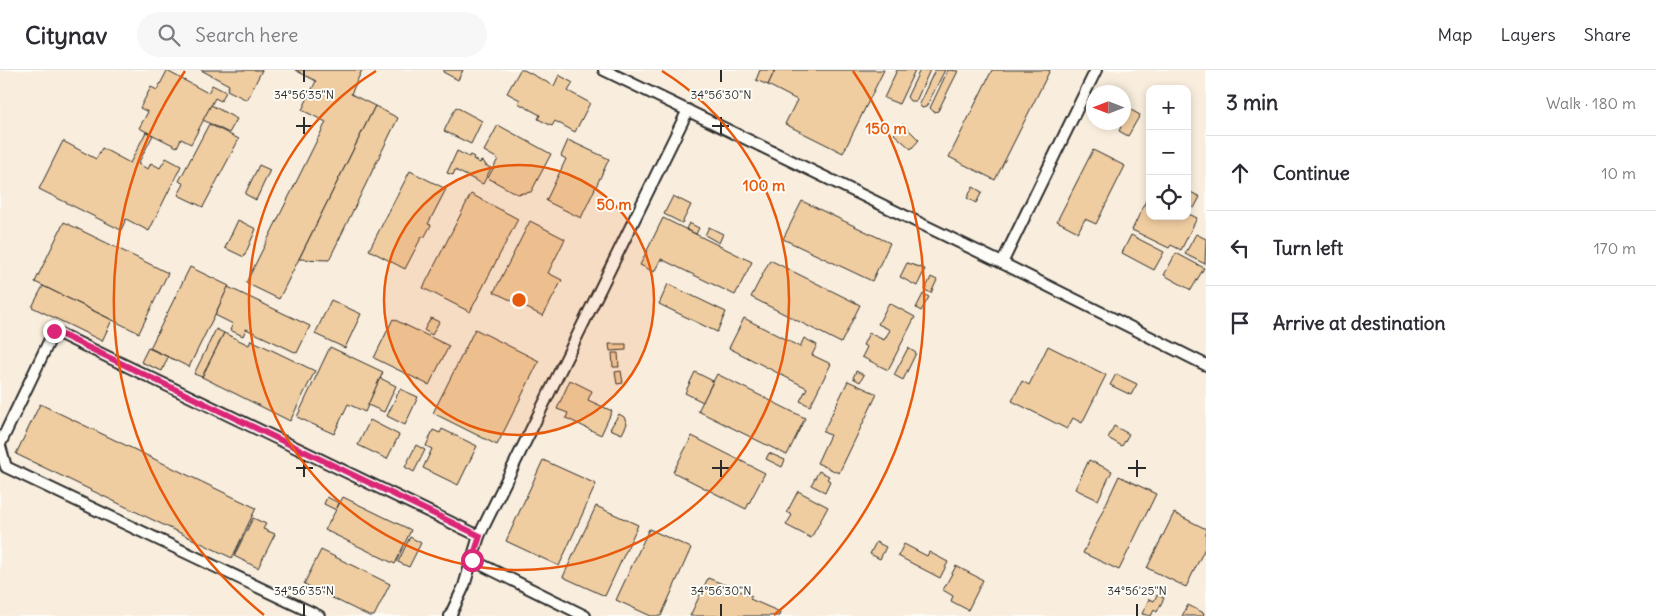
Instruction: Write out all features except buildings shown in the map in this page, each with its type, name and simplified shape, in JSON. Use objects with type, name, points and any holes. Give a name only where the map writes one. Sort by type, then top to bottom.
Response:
[{"type":"lane","points":[[604,70],[1002,263],[1206,366]]},
{"type":"lane","points":[[1002,263],[1096,70]]},
{"type":"lane","points":[[450,616],[464,586],[480,536],[688,110]]},
{"type":"lane","points":[[319,616],[6,467],[0,445],[54,331],[480,536]]},
{"type":"lane","points":[[472,560],[585,616]]},
{"type":"shaded area","points":[[0,70],[1206,70],[1206,616],[0,616]]},
{"type":"route","points":[[54,331],[480,536],[472,560]]}]
